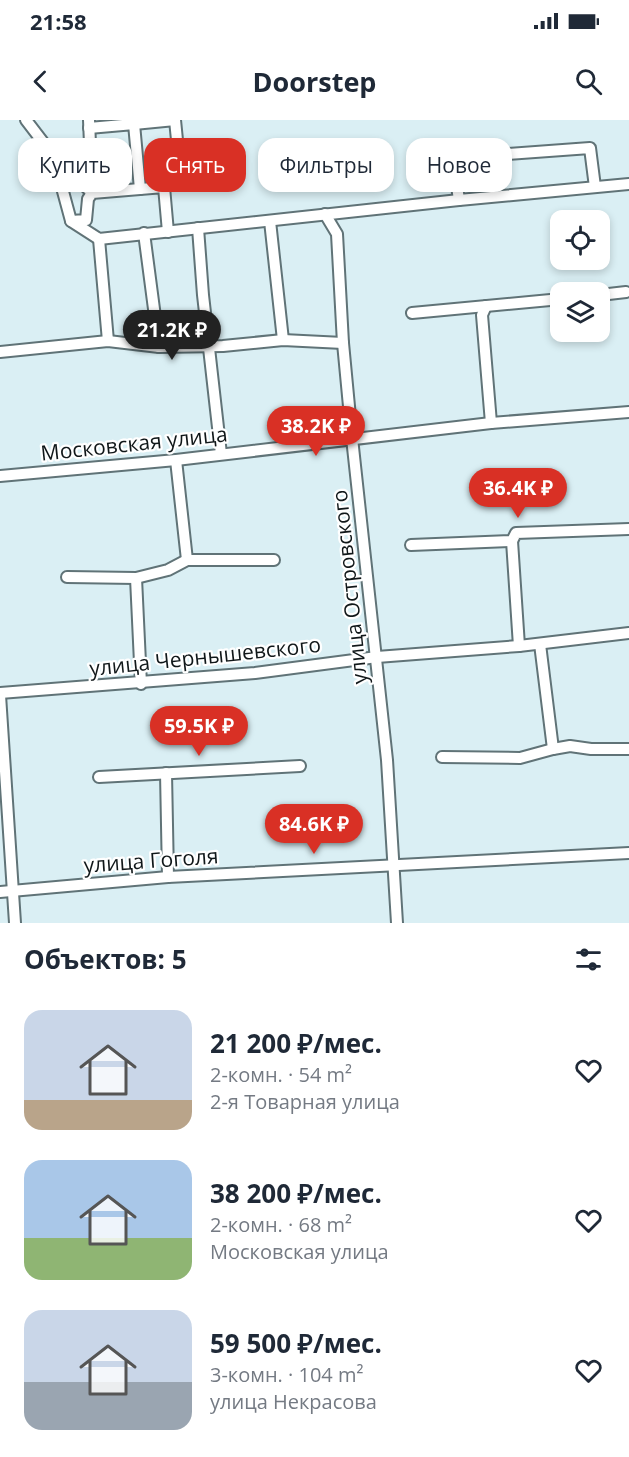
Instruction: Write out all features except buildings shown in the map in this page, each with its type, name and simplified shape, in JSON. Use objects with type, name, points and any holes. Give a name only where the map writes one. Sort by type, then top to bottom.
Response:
[{"type":"street","points":[[26,120],[40,138]]},
{"type":"street","points":[[70,221],[87,220],[88,199],[92,194],[89,124],[134,124],[175,120],[177,138]]},
{"type":"street","points":[[134,124],[140,189]]},
{"type":"street","points":[[459,200],[453,158],[590,148],[595,187]]},
{"type":"street","points":[[64,192],[70,221],[99,239],[629,184]]},
{"type":"street","points":[[92,194],[164,187],[168,232]]},
{"type":"street","name":"улица Островского","points":[[325,214],[337,234],[352,438],[387,760],[397,923]]},
{"type":"street","points":[[270,221],[283,340]]},
{"type":"street","points":[[198,228],[221,454]]},
{"type":"street","points":[[144,233],[159,347]]},
{"type":"street","points":[[99,239],[108,341]]},
{"type":"street","points":[[610,294],[626,292]]},
{"type":"street","points":[[412,313],[550,300]]},
{"type":"street","points":[[486,306],[483,315],[491,423]]},
{"type":"street","points":[[0,352],[108,341],[159,347],[223,346],[283,340],[344,343]]},
{"type":"street","name":"Московская улица","points":[[0,476],[176,460],[491,423],[629,412]]},
{"type":"street","points":[[176,460],[187,560]]},
{"type":"street","points":[[519,646],[512,541],[516,533],[629,529]]},
{"type":"street","points":[[411,545],[512,541]]},
{"type":"street","points":[[68,577],[136,578],[168,570],[187,560],[274,560]]},
{"type":"street","points":[[136,578],[141,684]]},
{"type":"street","name":"улица Чернышевского","points":[[0,694],[255,673],[377,657],[519,646],[629,633]]},
{"type":"street","points":[[540,644],[553,749]]},
{"type":"street","points":[[0,694],[15,923]]},
{"type":"street","points":[[442,757],[520,758],[570,746],[591,749],[629,749]]},
{"type":"street","points":[[99,777],[300,766]]},
{"type":"street","points":[[166,773],[168,877]]},
{"type":"street","name":"улица Гоголя","points":[[0,892],[168,877],[629,853]]}]
